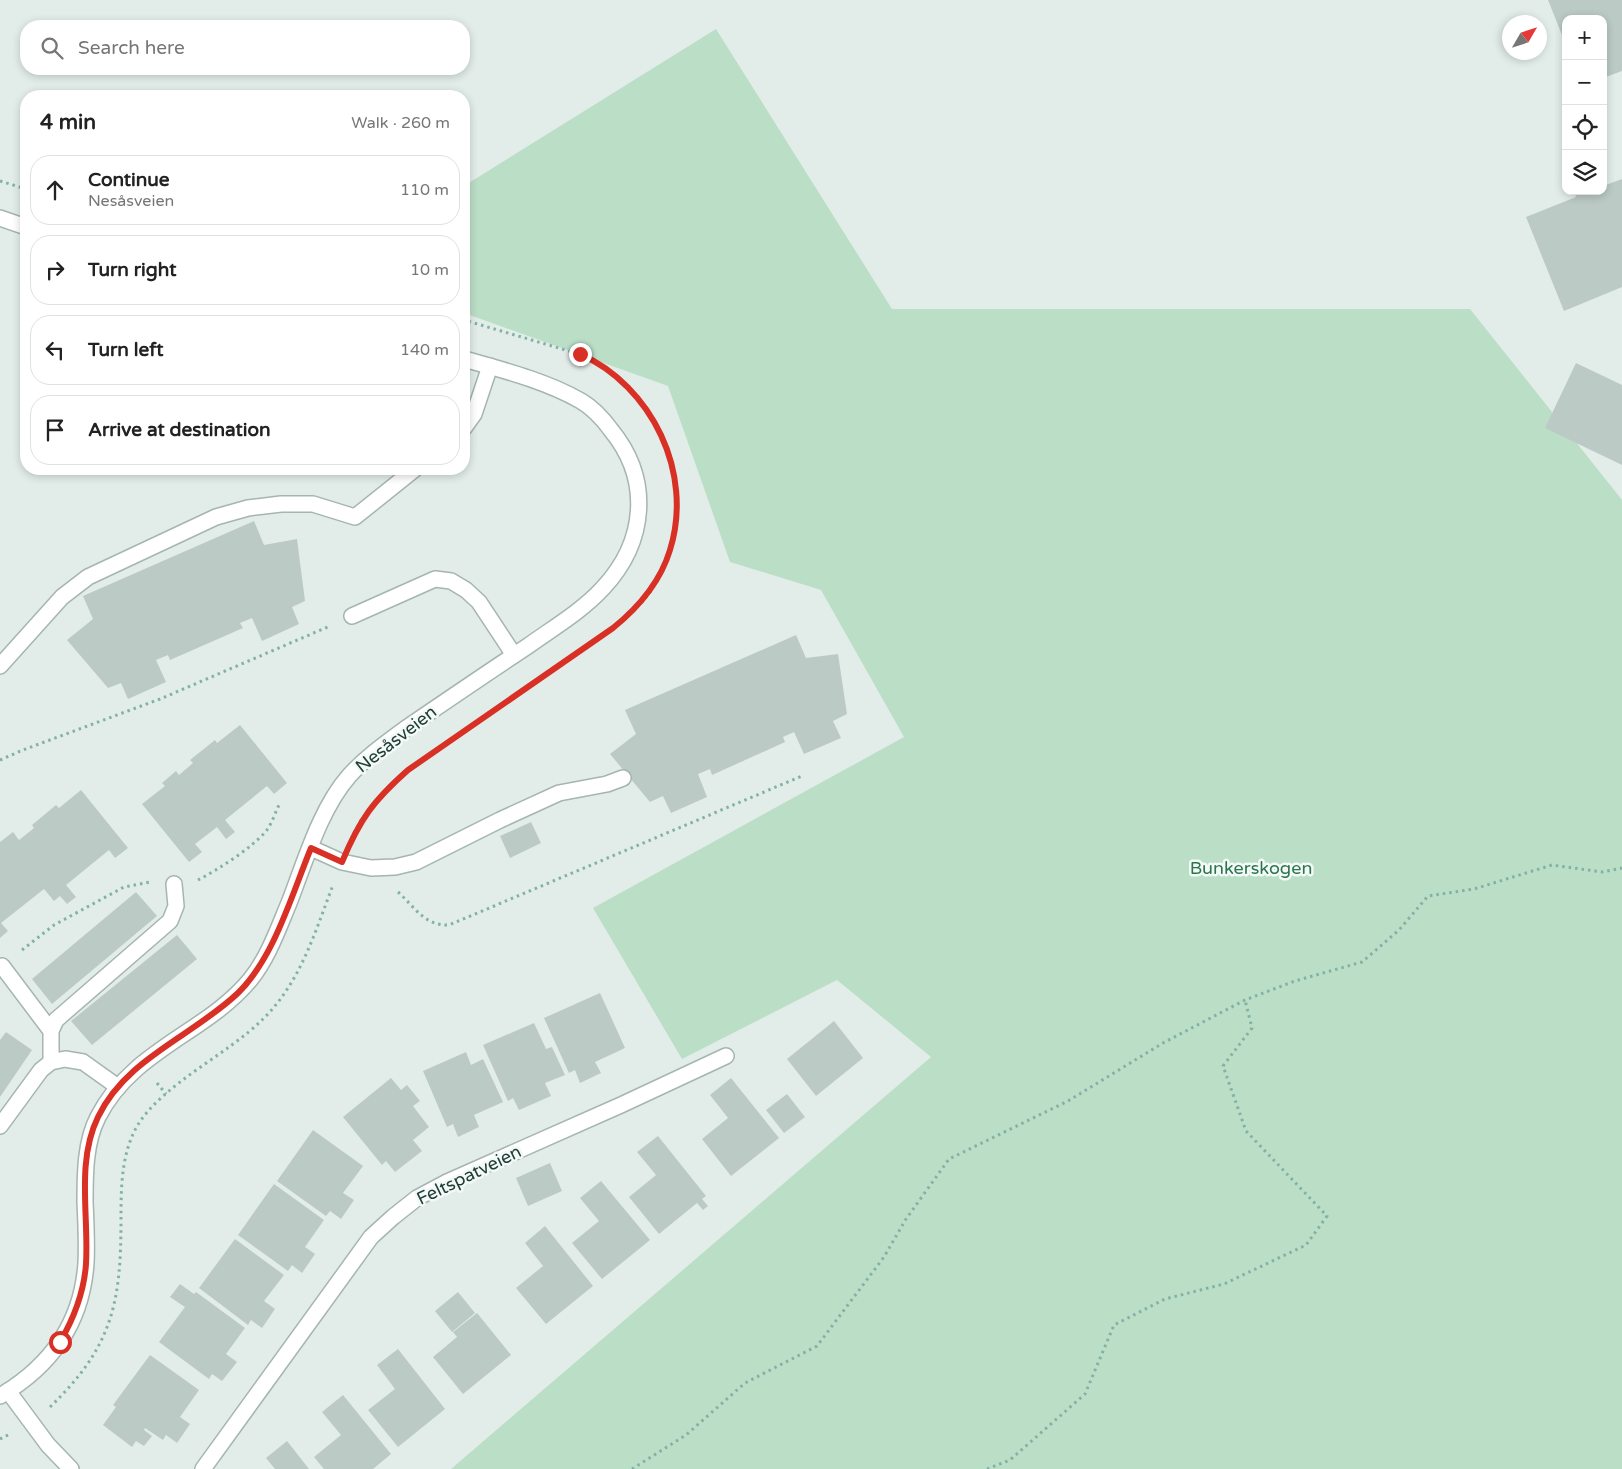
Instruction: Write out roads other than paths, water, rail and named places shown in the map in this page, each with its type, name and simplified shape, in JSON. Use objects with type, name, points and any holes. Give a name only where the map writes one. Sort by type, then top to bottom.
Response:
[{"type":"street","points":[[0,218],[20,225]]},
{"type":"street","name":"Nesåsveien","points":[[4,1393],[28,1377],[46,1360],[69,1327],[78,1307],[86,1264],[85,1188],[87,1160],[97,1118],[118,1087],[142,1063],[218,1009],[237,994],[251,979],[271,945],[330,806],[348,777],[406,728],[514,655],[590,600],[616,574],[627,554],[638,517],[640,498],[637,480],[630,460],[614,434],[595,411],[582,402],[522,376],[470,361]]},
{"type":"street","points":[[470,420],[474,414],[490,366]]},
{"type":"street","points":[[0,666],[62,597],[88,577],[159,543],[216,517],[248,508],[281,504],[313,504],[355,517],[408,475]]},
{"type":"street","points":[[352,616],[435,580],[451,581],[466,590],[479,602],[514,655]]},
{"type":"street","points":[[311,848],[342,862],[371,868],[395,867],[416,862],[559,793],[607,784],[623,778]]},
{"type":"street","points":[[51,1062],[51,1031],[56,1020],[170,921],[176,906],[174,884]]},
{"type":"street","points":[[2,966],[51,1031]]},
{"type":"street","name":"Feltspatveien","points":[[203,1469],[371,1237],[417,1198],[447,1182],[726,1056]]},
{"type":"street","points":[[0,1126],[41,1070],[51,1062],[65,1059],[83,1062],[118,1087]]},
{"type":"street","points":[[4,1393],[53,1451],[71,1469]]},
{"type":"park label","name":"Bunkerskogen","points":[[1251,868]]}]
